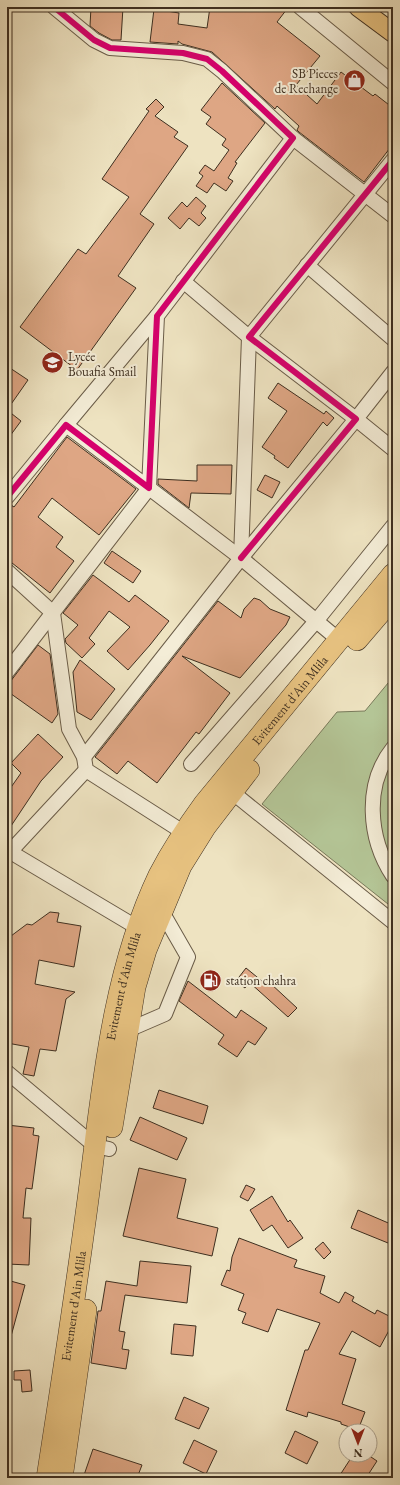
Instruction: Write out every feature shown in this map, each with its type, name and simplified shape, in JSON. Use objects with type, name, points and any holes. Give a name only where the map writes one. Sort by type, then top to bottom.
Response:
[{"type":"highway","name":"Evitement d'Ain Mlila","points":[[62,1478],[102,1148],[110,1043],[118,1000],[130,952],[138,928],[160,874],[184,832],[204,804],[393,574]]},
{"type":"highway","name":"Evitement d'Ain Mlila","points":[[47,1478],[102,1148],[128,1030],[135,987],[146,950],[161,910],[181,866],[206,826],[260,755],[393,598]]},
{"type":"main road","points":[[358,7],[393,33]]},
{"type":"street","points":[[300,7],[393,83]]},
{"type":"street","points":[[58,8],[94,40],[110,48],[183,52],[207,59],[222,71],[293,138],[393,216]]},
{"type":"street","points":[[7,497],[158,316],[183,281],[293,138]]},
{"type":"street","points":[[241,558],[248,337],[393,160]]},
{"type":"street","points":[[307,265],[393,339]]},
{"type":"street","points":[[183,281],[248,337],[393,448]]},
{"type":"street","points":[[7,672],[149,488],[158,316]]},
{"type":"street","points":[[138,928],[8,852],[85,764],[241,558],[393,372]]},
{"type":"street","points":[[66,425],[241,558],[317,620],[339,640]]},
{"type":"street","points":[[191,764],[317,620],[393,526]]},
{"type":"street","points":[[7,571],[53,613],[69,729],[85,764],[184,832]]},
{"type":"street","points":[[393,748],[379,772],[373,792],[375,832],[381,852],[393,876]]},
{"type":"street","points":[[232,792],[393,922]]},
{"type":"street","points":[[128,1030],[165,1014],[188,957],[161,910]]},
{"type":"street","points":[[7,1072],[102,1148]]},
{"type":"green space","points":[[393,677],[393,908],[262,804],[337,712],[365,711]]},
{"type":"building","points":[[91,7],[123,7],[121,40],[112,40],[90,26]]},
{"type":"building","points":[[210,7],[270,7],[287,9],[277,22],[320,56],[296,85],[317,104],[341,72],[373,96],[375,94],[393,108],[393,144],[364,182],[299,132],[297,130],[299,126],[277,106],[275,109],[212,52],[182,44],[178,41],[178,44],[150,42],[154,9],[179,13],[178,24],[207,28]]},
{"type":"building","points":[[222,83],[265,123],[235,162],[237,163],[228,178],[233,181],[226,191],[214,183],[207,193],[196,186],[203,176],[199,173],[205,165],[214,171],[229,150],[222,145],[226,139],[206,124],[211,117],[201,110]]},
{"type":"building","points":[[156,99],[164,107],[155,116],[178,132],[174,137],[188,146],[140,214],[154,224],[118,276],[136,288],[77,370],[20,327],[78,249],[86,254],[129,197],[102,179],[149,111],[146,109]]},
{"type":"building","points":[[196,197],[206,206],[201,213],[206,218],[199,226],[189,218],[180,229],[168,218],[182,202],[187,207]]},
{"type":"building","points":[[7,366],[28,380],[7,410]]},
{"type":"building","points":[[278,383],[324,414],[326,411],[334,418],[327,426],[323,422],[288,468],[262,447],[287,411],[268,398]]},
{"type":"building","points":[[7,410],[21,421],[7,440]]},
{"type":"building","points":[[67,437],[136,489],[99,535],[52,498],[38,517],[63,537],[56,547],[74,561],[50,593],[7,559],[7,510],[11,505],[14,507]]},
{"type":"building","points":[[197,465],[232,465],[231,494],[191,493],[189,508],[158,484],[158,479],[197,481]]},
{"type":"building","points":[[265,475],[280,482],[272,498],[257,490]]},
{"type":"building","points":[[112,551],[141,571],[133,583],[104,563]]},
{"type":"building","points":[[93,575],[129,602],[135,595],[169,621],[128,670],[107,651],[130,627],[109,611],[89,638],[95,644],[82,658],[66,643],[65,639],[78,625],[63,613]]},
{"type":"building","points":[[254,598],[260,600],[270,609],[290,617],[286,625],[240,678],[182,656],[230,693],[199,734],[196,732],[157,783],[128,761],[117,774],[95,757],[218,601],[241,618],[244,609]]},
{"type":"building","points":[[38,645],[50,654],[58,714],[52,723],[7,691],[7,686]]},
{"type":"building","points":[[80,660],[115,689],[91,720],[77,712],[73,672]]},
{"type":"building","points":[[38,734],[63,757],[41,781],[7,832],[7,793],[21,773],[11,763]]},
{"type":"building","points":[[50,912],[59,913],[57,922],[81,926],[74,967],[39,960],[35,984],[75,992],[66,999],[56,1051],[40,1049],[34,1076],[23,1074],[29,1047],[7,1043],[7,939],[27,924],[32,925]]},
{"type":"building","points":[[246,968],[268,986],[270,983],[297,1008],[288,1017],[249,982],[245,988],[236,981]]},
{"type":"building","points":[[188,981],[236,1018],[241,1010],[267,1028],[255,1045],[248,1041],[237,1057],[218,1044],[224,1035],[179,1001]]},
{"type":"building","points":[[159,1090],[208,1106],[203,1124],[153,1108]]},
{"type":"building","points":[[140,1117],[187,1138],[177,1160],[130,1140]]},
{"type":"building","points":[[7,1125],[34,1128],[33,1135],[39,1136],[32,1189],[26,1188],[23,1218],[31,1218],[29,1265],[7,1264]]},
{"type":"building","points":[[139,1168],[186,1179],[177,1218],[218,1228],[212,1256],[123,1236]]},
{"type":"building","points":[[246,1185],[255,1189],[248,1201],[240,1197]]},
{"type":"building","points":[[272,1196],[288,1222],[290,1220],[303,1238],[288,1248],[272,1225],[263,1231],[250,1210]]},
{"type":"building","points":[[358,1210],[393,1225],[393,1245],[351,1228]]},
{"type":"building","points":[[239,1238],[297,1260],[294,1267],[325,1276],[320,1293],[339,1303],[345,1292],[354,1297],[352,1301],[375,1314],[377,1310],[393,1318],[393,1323],[380,1347],[352,1331],[339,1354],[356,1359],[342,1404],[365,1412],[361,1423],[341,1423],[308,1412],[307,1417],[286,1410],[305,1350],[308,1350],[320,1323],[277,1309],[268,1332],[242,1323],[246,1313],[238,1310],[244,1294],[221,1285],[227,1270],[230,1271],[232,1257]]},
{"type":"building","points":[[323,1242],[331,1252],[324,1259],[315,1249]]},
{"type":"building","points":[[140,1261],[191,1266],[187,1303],[125,1295],[119,1331],[125,1332],[122,1349],[129,1350],[126,1369],[91,1363],[98,1311],[101,1311],[106,1281],[137,1286]]},
{"type":"building","points":[[7,1280],[25,1285],[10,1340],[7,1340]]},
{"type":"building","points":[[174,1324],[196,1326],[193,1356],[171,1354]]},
{"type":"building","points":[[30,1370],[32,1391],[22,1392],[21,1380],[14,1380],[14,1371]]},
{"type":"building","points":[[184,1397],[209,1408],[199,1429],[175,1419]]},
{"type":"building","points":[[295,1431],[318,1442],[307,1464],[285,1453]]},
{"type":"building","points":[[194,1440],[217,1451],[206,1474],[183,1463]]},
{"type":"building","points":[[93,1449],[142,1465],[137,1478],[83,1478]]},
{"type":"building","points":[[348,1463],[376,1463],[366,1478],[338,1478]]},
{"type":"cycle path","points":[[7,497],[66,425],[149,488],[157,316],[293,138],[222,71],[207,59],[183,53],[110,48],[94,40],[54,7]]},
{"type":"cycle path","points":[[241,558],[356,419],[249,337],[393,160]]},
{"type":"place","name":"SB Pieces de Rechange","points":[[354,80]]},
{"type":"place","name":"Lycée Bouafia Smail","points":[[53,363]]},
{"type":"place","name":"station chahra","points":[[210,980]]}]
